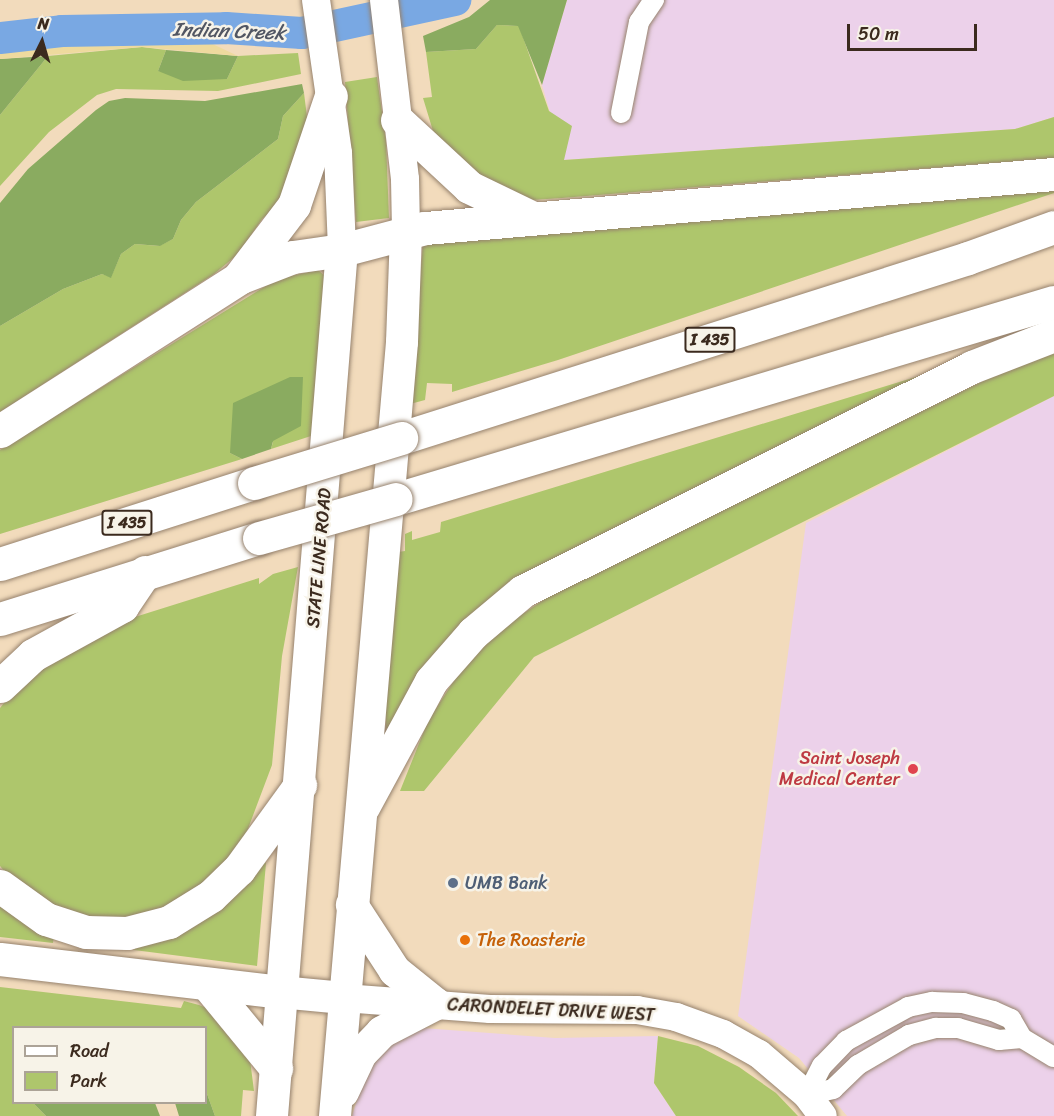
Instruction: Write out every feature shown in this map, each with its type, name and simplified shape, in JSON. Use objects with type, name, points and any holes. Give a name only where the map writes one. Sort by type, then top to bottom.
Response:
[{"type":"highway","points":[[239,278],[294,205],[331,96]]},
{"type":"highway","points":[[397,120],[428,144],[454,176],[469,187],[536,219]]},
{"type":"highway","points":[[0,431],[239,278],[293,257],[342,250],[406,233],[536,219],[1054,174]]},
{"type":"highway","name":"I 435","points":[[0,564],[452,422],[1054,227]]},
{"type":"highway","points":[[0,619],[145,572],[1054,302]]},
{"type":"highway","points":[[363,807],[408,718],[431,681],[474,633],[523,591],[972,367],[1054,335]]},
{"type":"highway","points":[[0,686],[33,655],[122,606],[145,572]]},
{"type":"highway","points":[[0,886],[28,910],[75,930],[107,935],[159,925],[192,910],[228,880],[300,785]]},
{"type":"highway","points":[[0,959],[280,992]]},
{"type":"highway","points":[[207,984],[276,1068]]},
{"type":"main road","name":"STATE LINE ROAD","points":[[272,1116],[280,992],[300,785],[342,250],[341,186],[331,96],[316,0]]},
{"type":"main road","points":[[335,1113],[402,342],[406,233],[405,179],[384,0]]},
{"type":"main road","points":[[335,1113],[361,1054],[382,1032],[436,1004],[396,971],[352,905]]},
{"type":"main road","points":[[280,992],[344,998]]},
{"type":"main road","name":"CARONDELET DRIVE WEST","points":[[344,998],[490,1009],[637,1010],[676,1017],[723,1034],[759,1054],[815,1106]]},
{"type":"street","points":[[621,113],[639,22],[654,0]]},
{"type":"street","points":[[815,1106],[822,1066],[846,1041],[908,1006],[932,1002],[963,1003],[993,1011],[1011,1019],[1022,1038],[1054,1057]]},
{"type":"street","points":[[815,1106],[885,1046],[909,1035],[936,1028],[958,1028],[999,1040],[1022,1038]]},
{"type":"shaded area","points":[[567,0],[1054,0],[1054,117],[1015,129],[564,160],[542,85]]},
{"type":"shaded area","name":"Saint Joseph Medical Center","points":[[1054,396],[1054,1116],[847,1116],[799,1058],[738,1016],[806,523]]},
{"type":"shaded area","points":[[422,1028],[555,1038],[658,1036],[654,1083],[676,1116],[352,1116],[364,1078],[379,1057],[401,1037]]},
{"type":"green space","points":[[490,0],[567,0],[542,85],[518,26],[497,25],[476,49],[426,52],[423,36],[469,17]]},
{"type":"green space","points":[[497,25],[519,26],[549,111],[572,126],[564,160],[1015,129],[1054,117],[1054,158],[562,198],[532,200],[501,195],[433,131],[423,98],[432,97],[426,52],[476,49]]},
{"type":"green space","points":[[142,47],[166,50],[158,71],[227,79],[238,56],[298,53],[301,74],[218,91],[116,89],[97,95],[49,132],[0,186],[0,115],[48,56]]},
{"type":"green space","points":[[166,50],[238,56],[227,79],[183,81],[158,71]]},
{"type":"green space","points":[[48,56],[0,115],[0,59]]},
{"type":"green space","points":[[377,77],[386,141],[389,218],[356,222],[345,82]]},
{"type":"green space","points":[[302,84],[304,93],[283,116],[278,139],[196,202],[181,220],[173,239],[160,246],[135,244],[121,254],[111,278],[102,274],[63,289],[0,326],[0,203],[28,169],[96,110],[109,101],[125,98],[205,101]]},
{"type":"green space","points":[[304,93],[307,117],[290,194],[262,219],[238,254],[214,274],[0,412],[0,326],[63,289],[102,274],[111,277],[121,254],[135,244],[159,246],[173,239],[181,220],[196,202],[278,139],[283,116]]},
{"type":"green space","points":[[1054,184],[1054,193],[558,360],[452,392],[452,384],[427,383],[425,400],[410,404],[423,243]]},
{"type":"green space","points":[[318,270],[326,277],[311,436],[271,449],[273,442],[230,453],[242,459],[0,534],[0,450],[277,279]]},
{"type":"green space","points":[[1054,346],[1054,396],[534,657],[424,791],[400,791],[428,721],[462,668],[506,625],[551,595]]},
{"type":"green space","points":[[932,372],[568,557],[392,728],[386,728],[385,691],[398,552],[405,551],[405,534],[412,531],[412,540],[440,532],[441,522]]},
{"type":"green space","points":[[290,377],[303,377],[301,426],[273,441],[271,449],[242,459],[230,453],[233,403]]},
{"type":"green space","points":[[298,567],[282,656],[272,765],[246,834],[211,880],[164,911],[112,922],[58,911],[16,885],[0,866],[0,708],[20,683],[119,622],[259,578],[259,584],[273,574]]},
{"type":"green space","points":[[258,858],[266,863],[257,966],[134,950],[136,941]]},
{"type":"green space","points":[[0,898],[54,935],[53,943],[0,937]]},
{"type":"green space","points":[[0,987],[181,1008],[184,1001],[214,1011],[249,1052],[254,1091],[243,1090],[241,1116],[215,1116],[207,1094],[207,1026],[12,1026],[12,1104],[34,1104],[46,1116],[0,1116]]},
{"type":"green space","points":[[658,1036],[698,1046],[739,1067],[776,1093],[798,1116],[676,1116],[654,1083]]},
{"type":"green space","points":[[207,1094],[215,1116],[179,1116],[175,1104],[207,1104]]},
{"type":"green space","points":[[34,1104],[155,1104],[160,1116],[46,1116]]},
{"type":"sand","points":[[153,34],[202,39],[238,56],[142,47],[0,59],[0,42]]},
{"type":"waterway","name":"Indian Creek","points":[[0,38],[62,31],[226,28],[302,33],[455,0]]},
{"type":"place","name":"Saint Joseph Medical Center","points":[[913,769]]},
{"type":"place","name":"UMB Bank","points":[[453,883]]},
{"type":"place","name":"The Roasterie","points":[[465,940]]}]
